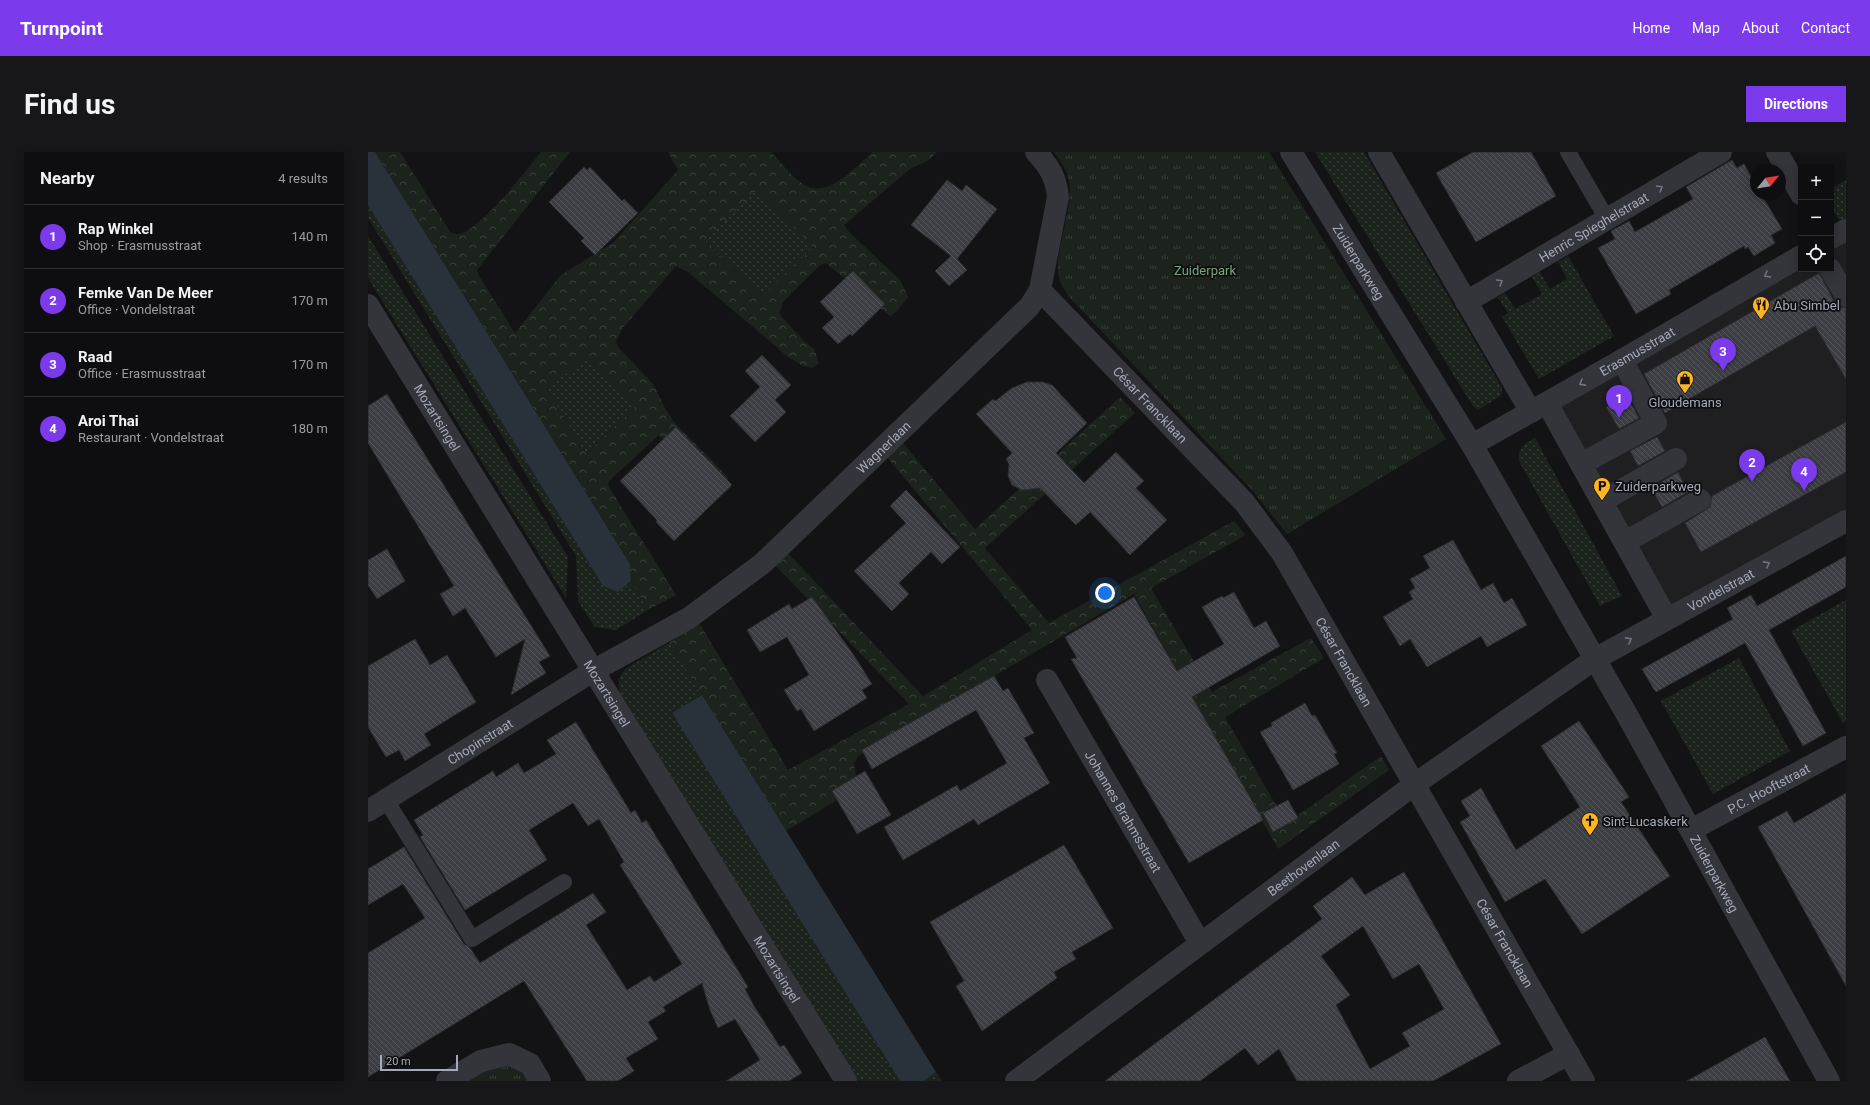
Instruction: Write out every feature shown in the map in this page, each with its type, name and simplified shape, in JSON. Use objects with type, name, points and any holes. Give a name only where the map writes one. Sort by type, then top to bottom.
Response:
[{"type":"street","name":"Wagnerlaan","points":[[593,671],[689,618],[763,563],[1030,306],[1040,290],[1058,197],[1057,184],[1052,171],[1036,152]]},
{"type":"street","name":"Zuiderparkweg","points":[[1291,152],[1472,445],[1691,830],[1829,1081]]},
{"type":"street","points":[[1379,152],[1466,302],[1539,407],[1581,464],[1667,619]]},
{"type":"street","name":"Henric Spieghelstraat","points":[[1466,302],[1721,152]]},
{"type":"street","points":[[1777,152],[1798,189]]},
{"type":"street","points":[[1834,236],[1846,230]]},
{"type":"street","name":"Erasmusstraat","points":[[1472,445],[1798,258]]},
{"type":"street","points":[[1832,272],[1846,296]]},
{"type":"street","name":"César Francklaan","points":[[1040,290],[1244,502],[1282,553],[1584,1081]]},
{"type":"street","name":"Mozartsingel","points":[[368,305],[846,1081]]},
{"type":"street","points":[[1581,464],[1656,423],[1622,360]]},
{"type":"street","points":[[1602,502],[1676,459]]},
{"type":"street","points":[[1625,542],[1700,500]]},
{"type":"street","name":"Vondelstraat","points":[[1595,660],[1846,521]]},
{"type":"street","name":"Beethovenlaan","points":[[1016,1081],[1415,784],[1595,660]]},
{"type":"street","name":"Chopinstraat","points":[[373,806],[593,671]]},
{"type":"street","name":"Johannes Brahmsstraat","points":[[1047,680],[1200,943]]},
{"type":"street","name":"P.C. Hooftstraat","points":[[1691,830],[1846,747]]},
{"type":"street","points":[[447,1081],[481,1061],[509,1054],[530,1064],[540,1081]]},
{"type":"street","points":[[1518,1081],[1569,1054]]},
{"type":"lane","points":[[1568,152],[1607,219]]},
{"type":"lane","points":[[373,806],[472,939],[564,882]]},
{"type":"shaded area","points":[[368,152],[375,152],[630,564],[631,581],[618,592],[603,586],[368,205]]},
{"type":"shaded area","points":[[1846,230],[1846,521],[1667,619],[1547,403],[1798,258],[1798,272],[1834,272],[1834,236]]},
{"type":"shaded area","points":[[702,695],[936,1072],[924,1081],[900,1081],[672,713]]},
{"type":"green space","points":[[375,152],[400,152],[451,233],[459,234],[472,227],[493,208],[541,152],[570,152],[477,270],[479,276],[515,333],[561,275],[613,243],[678,170],[668,152],[771,152],[798,181],[809,187],[817,189],[826,187],[843,178],[873,152],[937,152],[929,160],[910,169],[844,225],[850,233],[900,280],[908,297],[897,311],[890,316],[826,263],[820,265],[784,301],[779,312],[802,339],[814,349],[819,363],[813,368],[803,366],[787,356],[688,272],[676,266],[622,329],[616,342],[619,348],[653,384],[674,422],[728,477],[728,480],[718,492],[659,435],[609,481],[608,485],[676,595],[648,610],[631,581],[630,564]],"holes":[[[757,190],[813,247],[763,297],[705,241]],[[587,358],[636,406],[586,454],[547,388]]]},
{"type":"green space","name":"Zuiderpark","points":[[1054,152],[1269,152],[1446,439],[1287,534],[1253,491],[1070,298],[1062,286],[1058,271],[1058,258],[1067,216],[1070,189],[1067,173]]},
{"type":"green space","points":[[1315,152],[1364,152],[1502,388],[1502,395],[1478,410],[1473,406]]},
{"type":"green space","points":[[1846,180],[1846,226],[1844,228],[1834,212],[1834,187]]},
{"type":"green space","points":[[757,189],[813,247],[763,297],[705,241]]},
{"type":"green space","points":[[368,205],[603,586],[618,592],[631,582],[648,610],[616,630],[595,627],[578,601],[576,556],[368,218]]},
{"type":"green space","points":[[368,236],[568,557],[566,598],[368,278]]},
{"type":"green space","points":[[1568,256],[1614,336],[1539,379],[1502,317],[1508,313],[1498,297],[1505,293],[1515,309],[1542,294],[1532,277],[1540,272],[1550,289],[1567,279],[1558,262]]},
{"type":"green space","points":[[587,358],[636,406],[586,454],[547,388]]},
{"type":"green space","points":[[1120,397],[1135,413],[985,548],[1049,623],[1234,521],[1246,535],[1151,588],[1212,692],[1311,638],[1324,658],[1225,717],[1280,812],[1290,821],[1381,756],[1389,770],[1278,849],[1134,594],[858,756],[854,764],[858,787],[786,831],[669,643],[699,623],[788,770],[909,704],[772,562],[785,550],[923,696],[1032,630],[886,456],[902,442],[975,529]]},
{"type":"green space","points":[[1535,438],[1622,596],[1600,606],[1519,461],[1519,453],[1522,447]]},
{"type":"green space","points":[[1846,600],[1846,721],[1843,723],[1791,631]]},
{"type":"green space","points":[[669,643],[702,695],[672,713],[900,1081],[858,1081],[721,866],[619,696],[619,678],[625,669]]},
{"type":"green space","points":[[1739,658],[1790,751],[1713,794],[1661,701]]},
{"type":"green space","points":[[513,1061],[531,1081],[466,1081],[471,1076]]},
{"type":"green space","points":[[936,1072],[942,1081],[924,1081]]},
{"type":"building","points":[[1473,152],[1531,152],[1556,196],[1476,242],[1436,173]]},
{"type":"building","points":[[1732,160],[1737,168],[1744,164],[1750,174],[1750,200],[1765,200],[1782,229],[1771,235],[1775,243],[1754,256],[1748,247],[1745,249],[1744,246],[1669,290],[1671,294],[1636,314],[1598,248],[1615,239],[1611,231],[1629,221],[1635,232],[1693,199],[1686,187]]},
{"type":"building","points":[[584,167],[587,170],[590,167],[622,201],[624,199],[638,213],[595,255],[581,241],[584,238],[549,202]]},
{"type":"building","points":[[947,180],[962,191],[966,185],[997,209],[957,259],[967,270],[949,286],[935,271],[951,256],[911,225]]},
{"type":"building","points":[[853,271],[885,304],[852,336],[850,334],[838,344],[822,328],[834,317],[820,302]]},
{"type":"building","points":[[1819,273],[1835,303],[1840,307],[1846,308],[1846,379],[1815,326],[1665,413],[1644,374]]},
{"type":"building","points":[[762,355],[791,385],[775,400],[786,412],[755,442],[730,416],[760,387],[745,371]]},
{"type":"building","points":[[1027,382],[1042,382],[1052,385],[1087,423],[1056,453],[1084,483],[1116,452],[1144,481],[1136,488],[1167,520],[1130,555],[1090,512],[1076,525],[1040,488],[1022,490],[1012,485],[1008,476],[1009,464],[1006,459],[1012,453],[976,414],[993,399],[995,401],[1012,388]]},
{"type":"building","points":[[387,394],[550,656],[539,662],[546,673],[511,695],[525,639],[496,657],[465,608],[453,616],[440,594],[454,586],[368,443],[368,406]]},
{"type":"building","points":[[1627,396],[1639,418],[1619,429],[1606,407]]},
{"type":"building","points":[[1846,422],[1846,472],[1701,552],[1685,523],[1710,507],[1712,496]]},
{"type":"building","points":[[676,427],[732,485],[674,541],[656,522],[657,520],[620,481]]},
{"type":"building","points":[[1657,437],[1665,451],[1638,466],[1630,451]]},
{"type":"building","points":[[1678,472],[1688,492],[1662,507],[1651,488]]},
{"type":"building","points":[[906,490],[960,547],[942,564],[931,552],[899,583],[909,594],[892,611],[854,571],[906,523],[890,506]]},
{"type":"building","points":[[1453,540],[1481,590],[1493,583],[1504,603],[1512,598],[1527,625],[1487,647],[1481,636],[1427,667],[1410,639],[1400,646],[1383,617],[1413,599],[1409,592],[1415,588],[1410,579],[1430,568],[1423,556]]},
{"type":"building","points":[[387,549],[405,581],[377,599],[368,585],[368,560]]},
{"type":"building","points":[[1846,556],[1846,587],[1769,630],[1826,733],[1803,746],[1745,643],[1656,692],[1653,688],[1642,669],[1733,619],[1727,608],[1751,595],[1757,606]]},
{"type":"building","points":[[1234,592],[1254,628],[1266,621],[1280,646],[1192,697],[1263,820],[1189,863],[1071,659],[1077,658],[1065,637],[1134,597],[1177,671],[1224,644],[1202,607],[1222,596],[1223,598]]},
{"type":"building","points":[[812,597],[853,654],[872,684],[862,690],[867,698],[814,731],[801,709],[797,711],[784,690],[809,675],[787,637],[760,652],[747,630],[789,604],[792,609]]},
{"type":"building","points":[[415,639],[430,665],[447,655],[476,702],[424,734],[431,745],[405,761],[399,750],[386,757],[368,727],[368,666]]},
{"type":"building","points":[[994,676],[1003,691],[1008,688],[1034,733],[1024,738],[1050,783],[978,825],[974,819],[903,860],[884,827],[957,785],[960,791],[1007,763],[976,710],[872,769],[862,750]]},
{"type":"building","points":[[1305,703],[1312,716],[1315,715],[1337,753],[1334,754],[1339,764],[1293,790],[1260,732],[1272,726],[1271,723]]},
{"type":"building","name":"Sint-Lucaskerk","points":[[1579,721],[1629,797],[1621,802],[1670,876],[1582,934],[1545,879],[1505,902],[1460,822],[1470,816],[1461,801],[1481,788],[1516,850],[1580,807],[1541,746]]},
{"type":"building","points":[[576,722],[631,813],[635,810],[642,823],[646,820],[748,987],[745,989],[754,1006],[780,1047],[784,1045],[802,1073],[789,1081],[726,1081],[760,1060],[735,1019],[718,1028],[710,1010],[702,983],[663,1007],[666,1011],[648,1022],[658,1039],[626,1058],[634,1071],[618,1081],[587,1081],[524,981],[368,1077],[368,953],[425,918],[403,884],[368,905],[368,869],[404,847],[464,944],[470,948],[480,963],[593,893],[606,912],[586,925],[627,990],[650,976],[654,982],[682,964],[620,865],[624,862],[599,819],[588,826],[573,803],[529,830],[547,860],[465,910],[420,837],[423,835],[414,820],[493,771],[496,777],[518,763],[524,773],[556,754],[547,740]]},
{"type":"building","points":[[865,771],[891,815],[857,834],[832,791]]},
{"type":"building","points":[[1846,793],[1846,986],[1758,827],[1787,811],[1794,823]]},
{"type":"building","points":[[1288,800],[1298,818],[1273,832],[1263,813]]},
{"type":"building","points":[[1064,845],[1113,928],[1072,952],[1076,959],[1054,972],[1057,978],[982,1031],[956,986],[964,981],[930,922]]},
{"type":"building","points":[[1404,872],[1501,1044],[1433,1081],[1297,1081],[1279,1049],[1258,1065],[1245,1048],[1200,1081],[1105,1081],[1322,919],[1313,906],[1352,877],[1365,895]],"holes":[[[1363,926],[1393,979],[1419,964],[1444,1009],[1402,1033],[1410,1046],[1370,1069],[1336,1005],[1350,995],[1321,956]]]},
{"type":"building","points":[[1765,1037],[1790,1081],[1687,1081]]},
{"type":"place","name":"Abu Simbel","points":[[1761,320]]},
{"type":"place","name":"Raad","points":[[1723,371]]},
{"type":"place","name":"Gloudemans","points":[[1685,394]]},
{"type":"place","name":"Rap Winkel","points":[[1619,418]]},
{"type":"place","name":"Femke Van De Meer","points":[[1752,482]]},
{"type":"place","name":"Aroi Thai","points":[[1804,491]]},
{"type":"place","name":"Zuiderparkweg","points":[[1602,501]]},
{"type":"place","name":"Sint-Lucaskerk","points":[[1590,836]]}]
